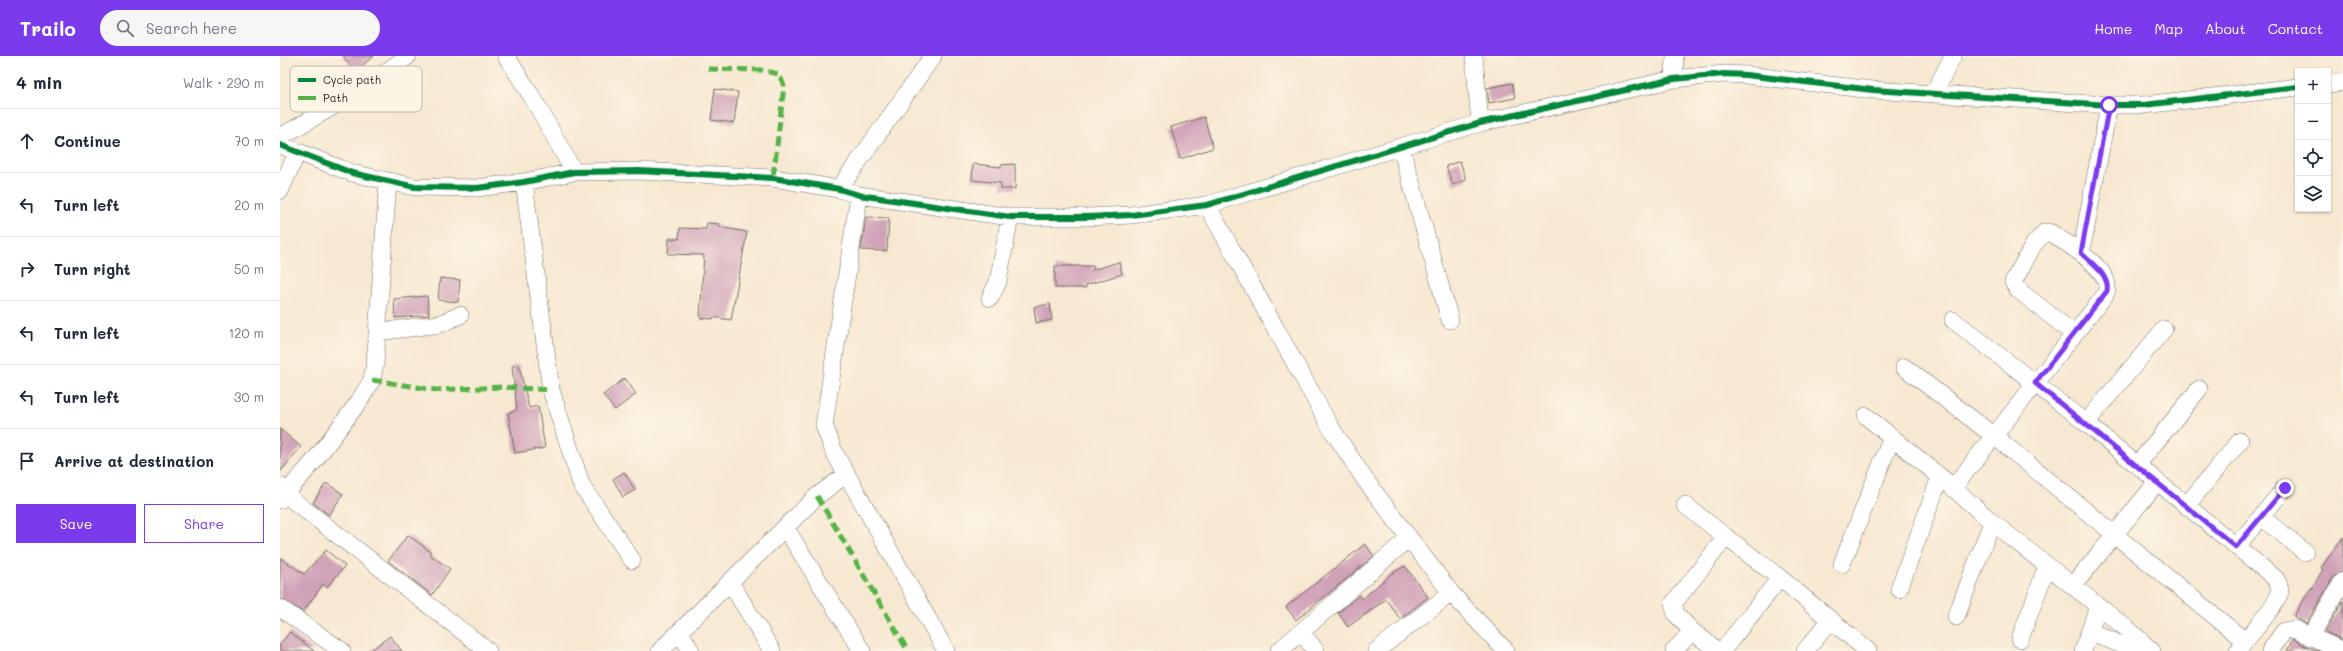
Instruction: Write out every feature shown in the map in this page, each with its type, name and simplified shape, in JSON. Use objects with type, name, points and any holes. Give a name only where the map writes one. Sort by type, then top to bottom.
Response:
[{"type":"street","points":[[394,66],[408,56]]},
{"type":"street","points":[[506,56],[534,100],[574,172]]},
{"type":"street","points":[[839,189],[933,56]]},
{"type":"street","points":[[1474,56],[1480,123]]},
{"type":"street","points":[[1674,79],[1675,56]]},
{"type":"street","points":[[1934,93],[1953,56]]},
{"type":"street","points":[[280,145],[297,153],[352,173],[415,187],[477,188],[524,182],[574,172],[638,171],[773,178],[839,189],[859,195],[1010,217],[1088,217],[1131,215],[1207,205],[1480,123],[1674,79],[1724,74],[1746,75],[1872,90],[2109,105],[2144,105],[2295,87]]},
{"type":"street","points":[[2331,84],[2343,82]]},
{"type":"street","points":[[2081,253],[2109,105]]},
{"type":"street","points":[[280,137],[323,112]]},
{"type":"street","points":[[1401,147],[1450,320]]},
{"type":"street","points":[[280,191],[297,153]]},
{"type":"street","points":[[388,182],[378,332],[372,380],[343,423],[282,494],[488,651]]},
{"type":"street","points":[[524,182],[551,390],[581,484],[632,560]]},
{"type":"street","points":[[859,195],[824,425],[834,452],[946,651]]},
{"type":"street","points":[[1207,205],[1331,428],[1366,481],[1451,593],[1506,651]]},
{"type":"street","points":[[990,298],[998,282],[1010,217]]},
{"type":"street","points":[[1954,488],[2105,295],[2108,286],[2104,275],[2081,253],[2050,233],[2044,232],[2034,244],[2014,280],[2017,289],[2074,334]]},
{"type":"street","points":[[378,332],[440,324],[460,315]]},
{"type":"street","points":[[1904,367],[1994,436],[2115,534],[2242,646],[2275,601],[2280,591],[2279,585],[2236,547],[2086,423],[1953,320]]},
{"type":"street","points":[[2086,423],[2164,329]]},
{"type":"street","points":[[2137,465],[2199,389]]},
{"type":"street","points":[[1866,416],[1954,488],[1992,522],[2152,651]]},
{"type":"street","points":[[1842,564],[1892,437]]},
{"type":"street","points":[[2186,506],[2240,441]]},
{"type":"street","points":[[660,651],[817,496],[847,474]]},
{"type":"street","points":[[1899,589],[1940,477]]},
{"type":"street","points":[[2073,586],[2157,482]]},
{"type":"street","points":[[2236,547],[2285,488]]},
{"type":"street","points":[[1686,505],[1780,578],[1868,651]]},
{"type":"street","points":[[2261,516],[2305,552]]},
{"type":"street","points":[[1956,617],[1992,522]]},
{"type":"street","points":[[786,527],[862,651]]},
{"type":"street","points":[[1718,651],[1692,631],[1676,614],[1673,604],[1726,537]]},
{"type":"street","points":[[1279,651],[1409,538]]},
{"type":"street","points":[[2020,639],[2047,566]]},
{"type":"street","points":[[1722,651],[1780,578]]},
{"type":"street","points":[[2310,637],[2343,581]]},
{"type":"street","points":[[730,582],[772,651]]},
{"type":"street","points":[[1376,651],[1451,593]]},
{"type":"street","points":[[2083,651],[2098,606]]},
{"type":"street","points":[[280,608],[342,651]]},
{"type":"street","points":[[1805,651],[1830,621]]},
{"type":"street","points":[[2270,651],[2284,631],[2294,629],[2343,651]]},
{"type":"street","points":[[1674,651],[1692,631]]},
{"type":"street","points":[[2090,631],[2135,651]]},
{"type":"street","points":[[680,632],[691,651]]},
{"type":"street","points":[[1301,632],[1316,651]]},
{"type":"building","points":[[343,56],[374,56],[361,66],[351,66]]},
{"type":"building","points":[[1512,83],[1515,98],[1489,103],[1487,88]]},
{"type":"building","points":[[715,89],[738,92],[734,123],[711,120]]},
{"type":"building","points":[[1204,117],[1213,148],[1180,159],[1171,127]]},
{"type":"building","points":[[1460,161],[1466,180],[1453,185],[1446,166]]},
{"type":"building","points":[[973,164],[1001,167],[1001,165],[1015,164],[1015,189],[1001,189],[1001,183],[972,180]]},
{"type":"building","points":[[866,217],[889,218],[887,251],[861,250]]},
{"type":"building","points":[[707,223],[719,224],[719,227],[747,232],[731,320],[713,317],[713,319],[700,318],[704,255],[668,254],[669,239],[679,239],[680,228],[706,229]]},
{"type":"building","points":[[1119,262],[1122,274],[1086,285],[1086,288],[1055,288],[1055,266],[1094,266],[1092,270]]},
{"type":"building","points":[[440,278],[460,280],[458,302],[438,300]]},
{"type":"building","points":[[427,296],[429,315],[395,318],[394,299]]},
{"type":"building","points":[[1050,304],[1052,320],[1036,323],[1034,307]]},
{"type":"building","points":[[519,365],[529,408],[538,406],[545,448],[515,453],[508,413],[517,410],[512,366]]},
{"type":"building","points":[[625,378],[636,394],[615,410],[603,395]]},
{"type":"building","points":[[280,429],[301,447],[280,472]]},
{"type":"building","points":[[624,472],[635,490],[623,497],[613,479]]},
{"type":"building","points":[[326,483],[343,494],[329,515],[313,503]]},
{"type":"building","points":[[408,535],[431,552],[429,554],[450,569],[432,595],[388,561]]},
{"type":"building","points":[[2343,537],[2343,571],[2334,576],[2306,624],[2294,616],[2311,588],[2312,589],[2323,569],[2321,568]]},
{"type":"building","points":[[1365,544],[1374,556],[1296,620],[1286,607]]},
{"type":"building","points":[[326,550],[345,566],[327,587],[323,584],[303,612],[280,598],[280,558],[304,574]]},
{"type":"building","points":[[1405,566],[1428,597],[1400,619],[1386,599],[1348,627],[1338,613],[1359,595],[1362,599],[1391,574]]},
{"type":"building","points":[[2343,601],[2343,640],[2325,632]]},
{"type":"building","points":[[290,632],[314,651],[280,651],[280,644]]},
{"type":"building","points":[[390,636],[402,651],[370,651]]},
{"type":"building","points":[[2293,639],[2305,646],[2319,651],[2287,651]]},
{"type":"marked path","points":[[708,69],[761,70],[779,74],[784,86],[773,178]]},
{"type":"marked path","points":[[372,380],[436,390],[503,387],[551,390]]},
{"type":"marked path","points":[[817,496],[908,651]]},
{"type":"cycle path","points":[[280,145],[352,173],[415,187],[477,188],[524,182],[574,172],[639,171],[773,178],[839,189],[859,195],[1010,217],[1088,217],[1131,215],[1207,205],[1480,123],[1674,79],[1724,74],[1746,75],[1873,90],[2109,105],[2144,105],[2295,87]]},
{"type":"route","points":[[2109,105],[2081,253],[2104,275],[2108,286],[2107,291],[2035,383],[2086,423],[2236,547],[2285,488]]}]
